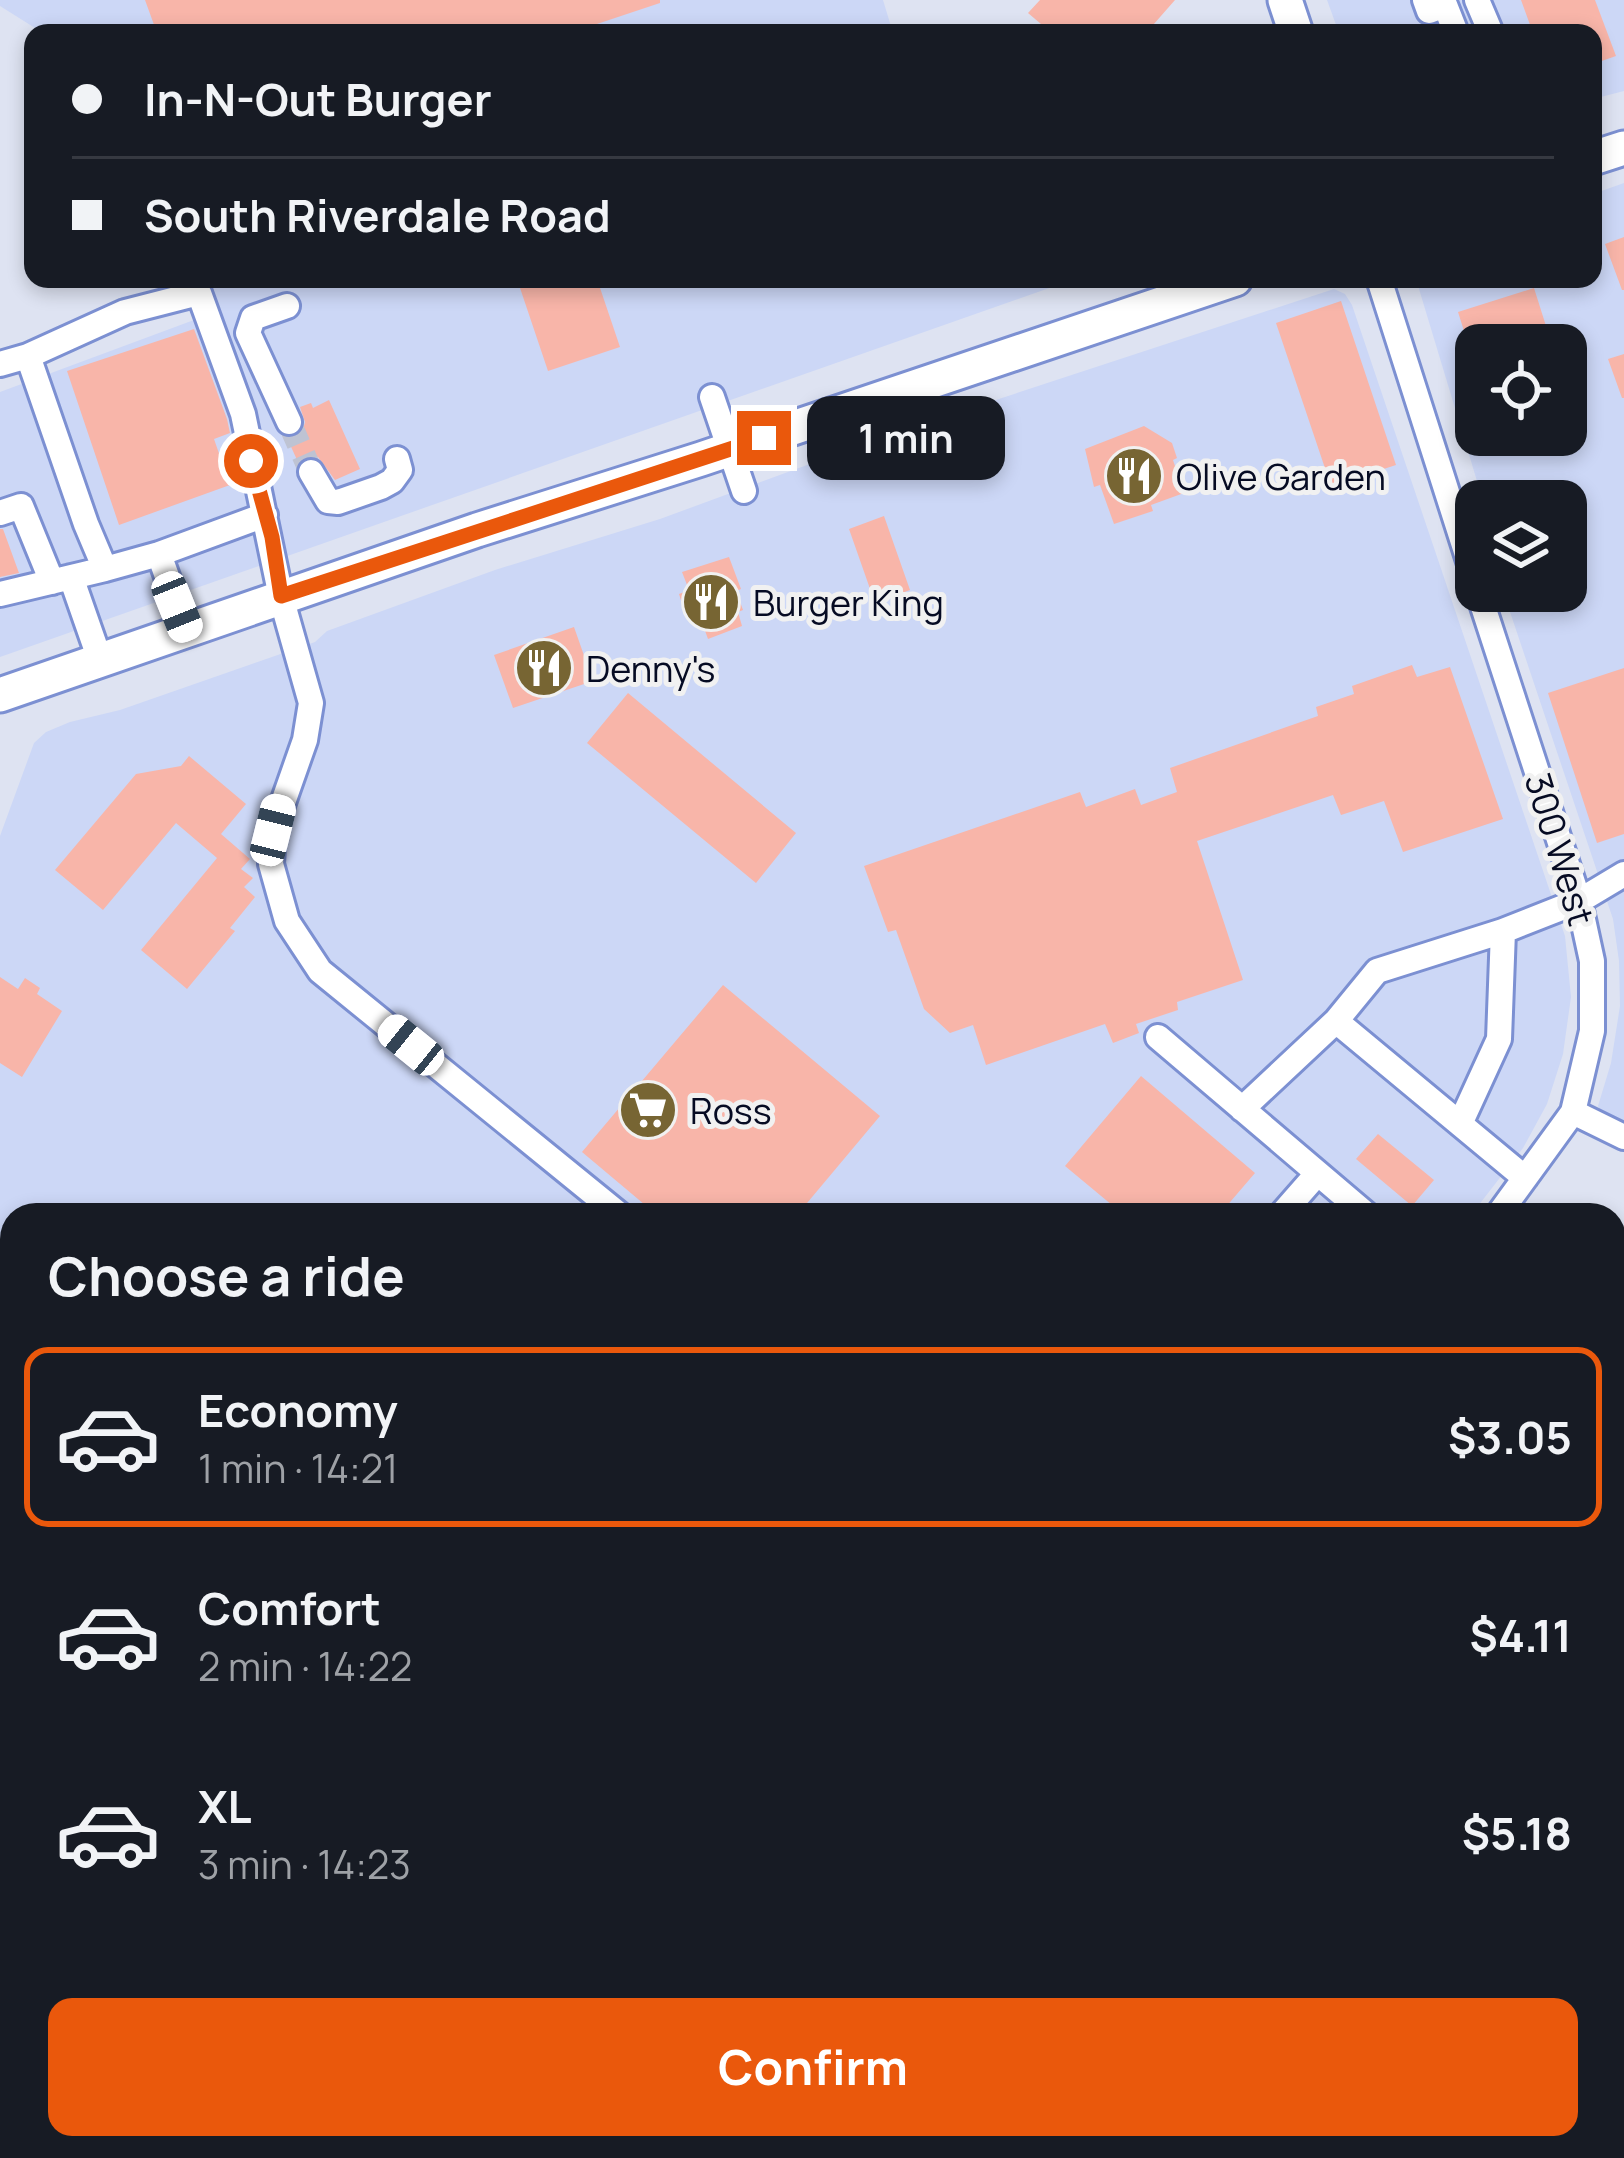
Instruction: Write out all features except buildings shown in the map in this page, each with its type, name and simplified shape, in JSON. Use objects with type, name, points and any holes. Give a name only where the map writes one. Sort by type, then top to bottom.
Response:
[{"type":"main road","points":[[8,692],[281,596],[1208,288]]},
{"type":"street","points":[[1427,6],[1445,5],[1452,24]]},
{"type":"street","name":"300 West","points":[[1381,288],[1455,519]]},
{"type":"street","points":[[0,364],[124,312],[200,293],[243,414],[281,596],[311,703],[304,740],[273,830],[276,892],[294,935],[320,971],[605,1203]]},
{"type":"street","points":[[287,306],[254,318],[248,333],[289,422]]},
{"type":"street","points":[[28,356],[105,569]]},
{"type":"street","points":[[712,397],[716,454],[744,490]]},
{"type":"street","points":[[311,472],[328,501],[338,502],[392,481],[400,470],[397,459]]},
{"type":"street","points":[[0,513],[21,506],[100,660]]},
{"type":"street","points":[[0,595],[160,554],[265,515]]},
{"type":"street","points":[[160,554],[186,630]]},
{"type":"street","name":"300 West","points":[[1485,612],[1579,901],[1592,961],[1592,1031],[1573,1112]]},
{"type":"street","points":[[1242,1109],[1336,1021],[1377,971],[1503,931],[1579,901],[1624,874]]},
{"type":"street","points":[[1460,1124],[1498,1039],[1503,931]]},
{"type":"street","points":[[1336,1021],[1525,1178]]},
{"type":"street","points":[[1158,1037],[1352,1203]]},
{"type":"street","points":[[1507,1203],[1573,1112],[1624,1137]]},
{"type":"street","points":[[1292,1203],[1317,1174]]},
{"type":"shaded area","points":[[0,0],[883,0],[890,24],[29,24],[0,6]]},
{"type":"shaded area","points":[[1327,0],[1624,0],[1624,91],[1602,97],[1602,24],[1336,24]]},
{"type":"shaded area","points":[[1624,183],[1624,1125],[1602,1116],[1598,1106],[1620,1006],[1613,919],[1510,612],[1587,612],[1587,480],[1477,480],[1469,456],[1587,456],[1587,324],[1455,324],[1455,408],[1419,288],[1602,288],[1602,191]]},
{"type":"shaded area","points":[[188,288],[1049,288],[0,657],[0,392],[202,317]]},
{"type":"shaded area","points":[[1334,289],[1345,294],[1565,936],[1571,997],[1563,1054],[1547,1104],[1523,1148],[1480,1203],[0,1203],[0,836],[34,743],[70,722],[120,710],[315,642],[327,631],[495,570],[660,519],[889,435]]},
{"type":"tunnel","points":[[289,422],[311,472]]},
{"type":"place","name":"Olive Garden","points":[[1134,476]]},
{"type":"place","name":"Burger King","points":[[711,602]]},
{"type":"place","name":"Denny's","points":[[544,668]]},
{"type":"place","name":"Ross","points":[[648,1110]]},
{"type":"route","points":[[251,461],[272,537],[281,596],[764,438]]}]
